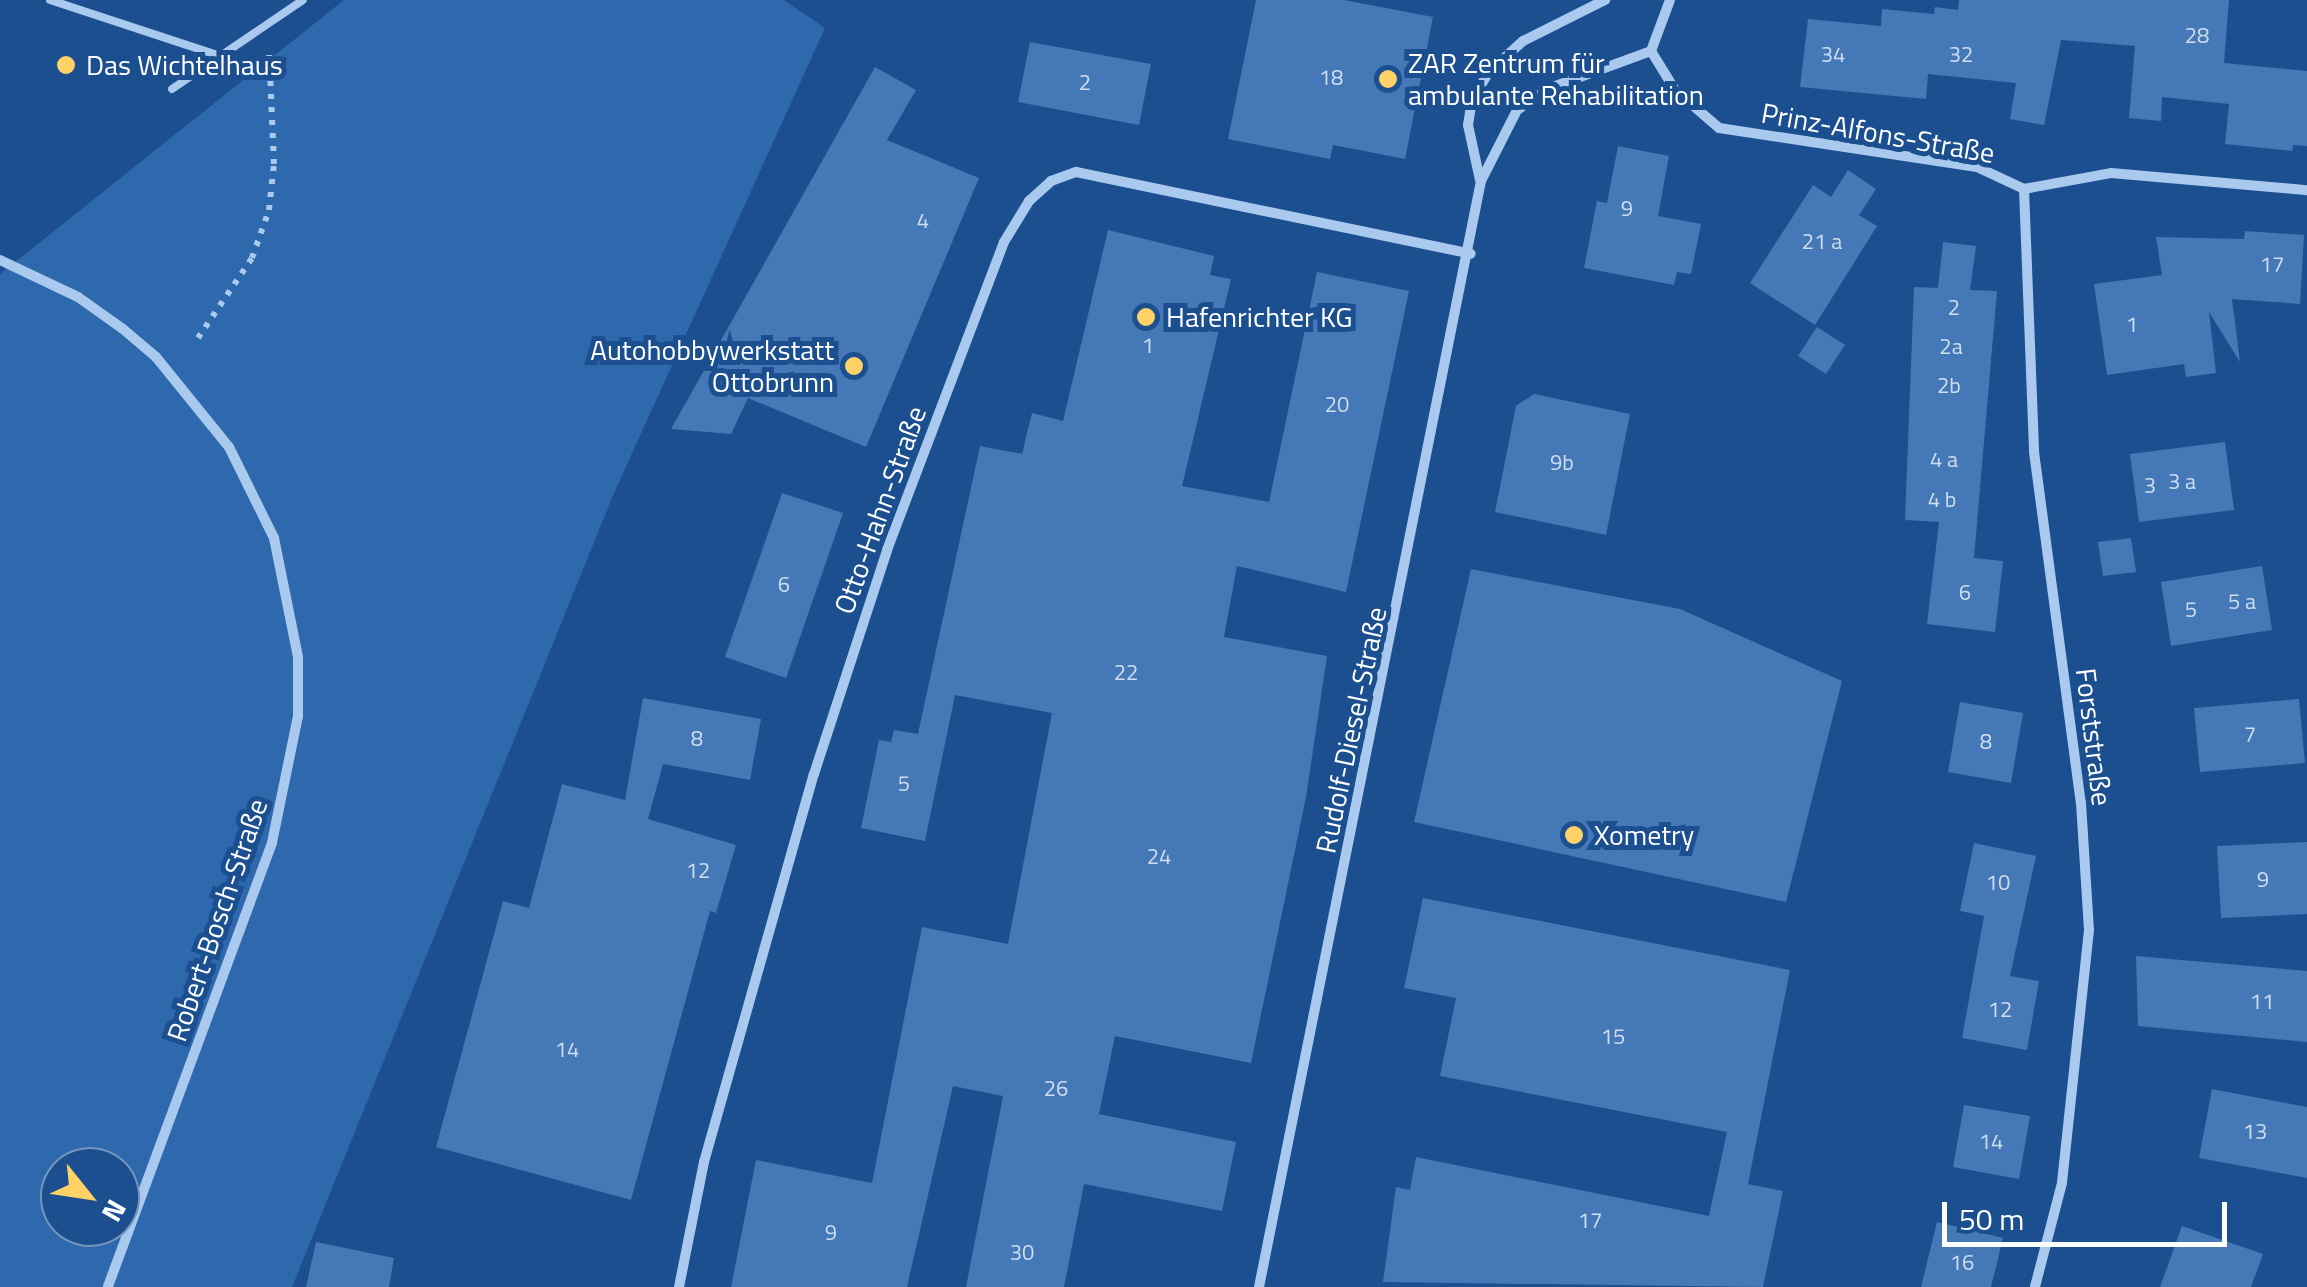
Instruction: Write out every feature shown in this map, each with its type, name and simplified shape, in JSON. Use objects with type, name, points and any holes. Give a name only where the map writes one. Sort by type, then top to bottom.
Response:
[{"type":"street","name":"Rudolf-Diesel-Straße","points":[[1481,181],[1468,125],[1472,100],[1489,72],[1523,41],[1606,0]]},
{"type":"street","points":[[1651,51],[1670,0]]},
{"type":"street","name":"Rudolf-Diesel-Straße","points":[[1259,1287],[1471,254],[1481,181],[1517,110],[1550,88],[1651,51]]},
{"type":"street","name":"Prinz-Alfons-Straße","points":[[1651,51],[1676,90],[1719,128],[1977,168],[2024,189],[2112,173],[2307,190]]},
{"type":"street","name":"Otto-Hahn-Straße","points":[[678,1287],[704,1162],[814,774],[887,550],[1004,242],[1029,201],[1051,181],[1076,172],[1471,254]]},
{"type":"street","name":"Forststraße","points":[[2024,189],[2034,452],[2082,803],[2089,930],[2062,1183],[2035,1287]]},
{"type":"street","name":"Robert-Bosch-Straße","points":[[0,260],[78,297],[123,330],[156,358],[230,447],[274,538],[298,657],[298,716],[272,843],[108,1287]]},
{"type":"lane","points":[[50,0],[223,57]]},
{"type":"lane","points":[[172,89],[303,0]]},
{"type":"path","points":[[198,338],[252,258],[268,210],[274,66],[262,29]]},
{"type":"shaded area","points":[[344,0],[784,0],[825,28],[614,493],[292,1287],[0,1287],[0,274]]},
{"type":"building","points":[[1256,0],[1344,0],[1433,17],[1405,159],[1333,145],[1330,159],[1228,139]]},
{"type":"building","points":[[1959,0],[2229,0],[2224,63],[2307,71],[2307,146],[2293,145],[2292,151],[2225,144],[2229,104],[2162,97],[2161,121],[2129,118],[2135,46],[2061,40],[2044,125],[2010,119],[2016,83],[1928,74],[1926,99],[1800,87],[1808,19],[1881,26],[1882,9],[1934,14],[1935,7],[1958,10]]},
{"type":"building","points":[[1030,42],[1151,64],[1139,125],[1018,102]]},
{"type":"building","points":[[875,67],[916,90],[887,140],[979,178],[866,447],[748,398],[731,434],[671,429]]},
{"type":"building","points":[[1618,146],[1669,156],[1658,216],[1701,224],[1691,274],[1677,272],[1674,285],[1584,268],[1597,201],[1607,203]]},
{"type":"building","points":[[1848,170],[1876,189],[1859,215],[1877,226],[1815,325],[1750,283],[1813,185],[1831,197]]},
{"type":"building","points":[[1108,230],[1214,256],[1210,275],[1231,279],[1182,486],[1269,502],[1317,272],[1409,291],[1346,592],[1237,566],[1224,637],[1327,656],[1306,797],[1251,1063],[1115,1036],[1099,1114],[1236,1142],[1222,1211],[1084,1184],[1064,1287],[966,1287],[1003,1096],[953,1086],[907,1287],[731,1287],[756,1160],[872,1183],[922,927],[1008,944],[1052,713],[955,695],[925,841],[861,828],[879,740],[891,742],[894,730],[918,734],[980,446],[1022,454],[1032,413],[1063,421]]},
{"type":"building","points":[[2245,231],[2304,235],[2300,304],[2232,299],[2240,362],[2209,312],[2216,373],[2186,377],[2184,364],[2107,375],[2094,284],[2162,275],[2156,237],[2244,239]]},
{"type":"building","points":[[1943,242],[1976,246],[1970,290],[1997,291],[1974,558],[2003,561],[1995,632],[1927,624],[1939,522],[1905,520],[1914,287],[1938,288]]},
{"type":"building","points":[[1817,327],[1845,345],[1826,374],[1798,356]]},
{"type":"building","points":[[1534,394],[1630,414],[1606,535],[1495,512],[1516,406]]},
{"type":"building","points":[[2225,442],[2234,510],[2139,522],[2130,454]]},
{"type":"building","points":[[782,493],[843,513],[786,678],[725,657]]},
{"type":"building","points":[[2131,538],[2136,572],[2103,576],[2098,542]]},
{"type":"building","points":[[2262,566],[2272,630],[2171,646],[2161,582]]},
{"type":"building","points":[[1471,569],[1680,609],[1842,681],[1786,902],[1414,822]]},
{"type":"building","points":[[643,698],[761,719],[750,780],[663,764],[648,819],[736,845],[716,913],[710,911],[631,1200],[436,1147],[503,901],[529,908],[562,784],[625,800]]},
{"type":"building","points":[[2299,699],[2305,763],[2200,772],[2194,708]]},
{"type":"building","points":[[1960,702],[2023,713],[2011,783],[1948,772]]},
{"type":"building","points":[[2307,842],[2307,914],[2221,918],[2217,846]]},
{"type":"building","points":[[1974,843],[2036,856],[2010,976],[2039,981],[2027,1050],[1962,1038],[1984,916],[1960,911]]},
{"type":"building","points":[[1423,898],[1790,970],[1748,1184],[1783,1191],[1763,1287],[1383,1282],[1396,1187],[1410,1190],[1416,1157],[1709,1216],[1727,1132],[1440,1076],[1456,998],[1404,988]]},
{"type":"building","points":[[2136,956],[2307,971],[2307,1042],[2138,1026]]},
{"type":"building","points":[[2212,1089],[2307,1107],[2307,1178],[2199,1158]]},
{"type":"building","points":[[1964,1105],[2030,1116],[2019,1179],[1953,1167]]},
{"type":"building","points":[[1937,1222],[2003,1238],[1991,1287],[1921,1287]]},
{"type":"building","points":[[2182,1226],[2263,1254],[2251,1287],[2160,1287]]},
{"type":"building","points":[[316,1242],[394,1258],[389,1287],[306,1287]]},
{"type":"place","name":"Das Wichtelhaus","points":[[66,65]]},
{"type":"place","name":"ZAR Zentrum für ambulante Rehabilitation","points":[[1388,79]]},
{"type":"place","name":"Hafenrichter KG","points":[[1146,317]]},
{"type":"place","name":"Autohobbywerkstatt Ottobrunn","points":[[854,366]]},
{"type":"place","name":"Xometry","points":[[1574,835]]}]
